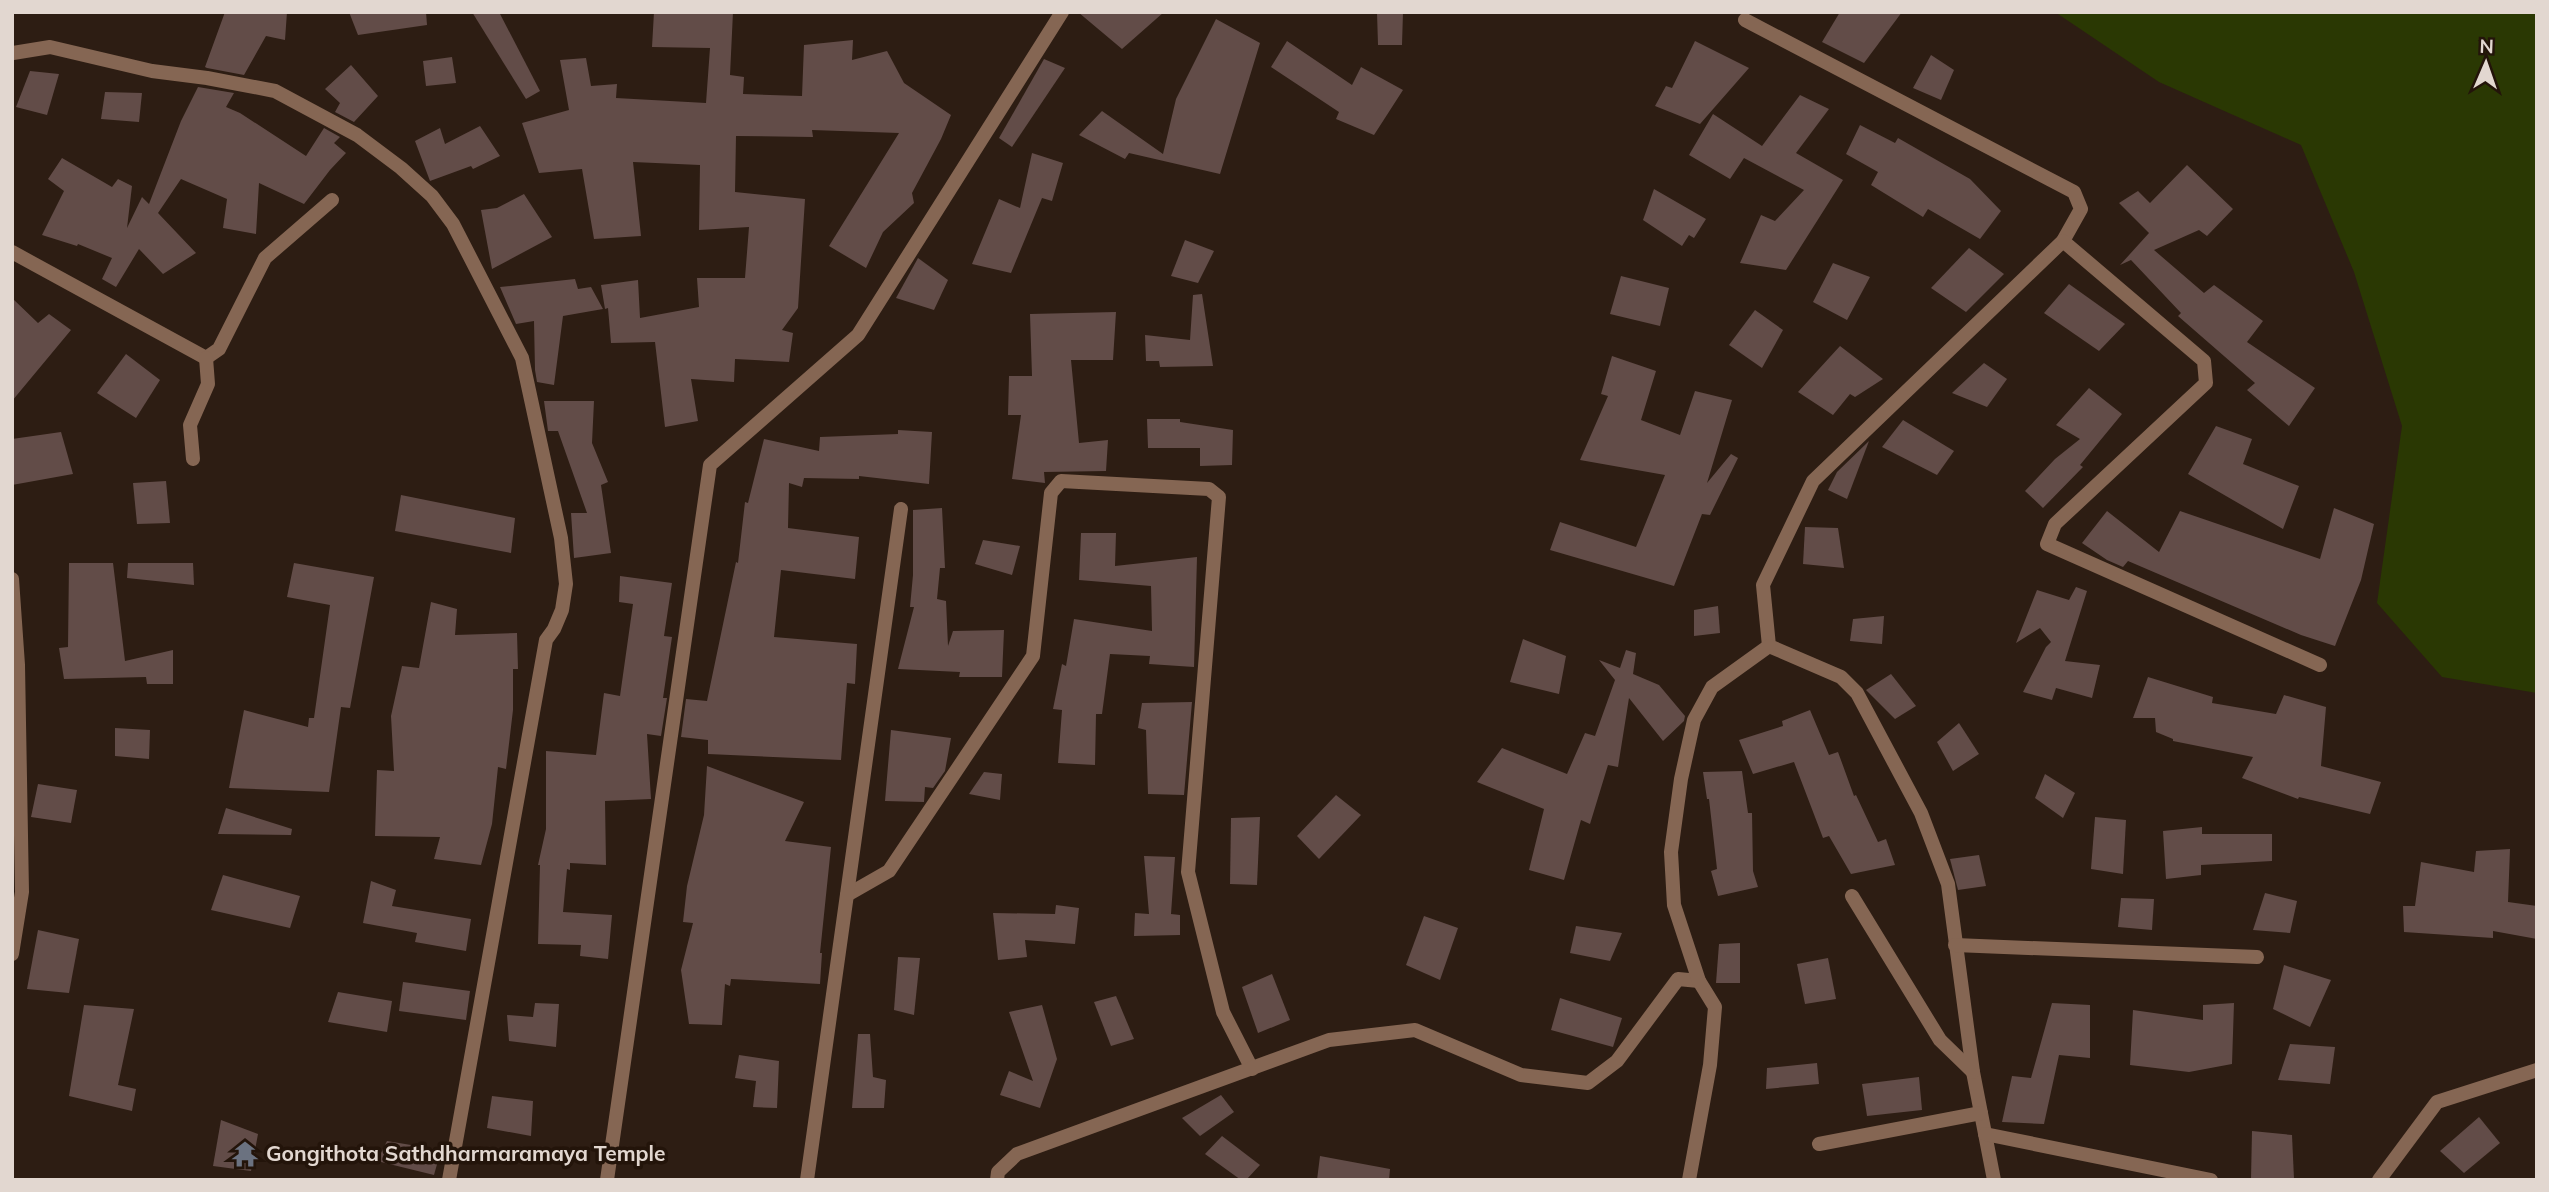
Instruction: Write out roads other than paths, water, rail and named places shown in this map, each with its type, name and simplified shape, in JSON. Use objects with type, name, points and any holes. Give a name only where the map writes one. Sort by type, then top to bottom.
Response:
[{"type":"street","points":[[607,1180],[710,465],[858,335],[1062,12]]},
{"type":"street","points":[[1745,20],[2074,192],[2081,209],[2063,241],[1813,481],[1763,585],[1769,646]]},
{"type":"street","points":[[13,53],[50,47],[152,71],[207,78],[275,92],[357,135],[401,168],[432,196],[453,224],[522,358],[561,538],[566,584],[562,610],[554,629],[545,640],[449,1180]]},
{"type":"street","points":[[206,358],[219,349],[265,258],[332,200]]},
{"type":"street","points":[[2063,241],[2204,360],[2206,383],[2055,524],[2047,544],[2319,665]]},
{"type":"street","points":[[12,252],[206,358]]},
{"type":"street","points":[[193,459],[190,425],[208,384],[206,358]]},
{"type":"street","points":[[847,895],[889,871],[1032,656],[1052,493],[1061,481],[1209,489],[1219,497],[1188,872],[1223,1012],[1252,1069]]},
{"type":"street","points":[[807,1180],[901,509]]},
{"type":"street","points":[[12,579],[18,665],[17,892],[12,954]]},
{"type":"street","points":[[1769,646],[1841,677],[1857,693],[1921,814],[1948,884],[1973,1072],[1994,1180]]},
{"type":"street","points":[[1689,1180],[1710,1065],[1715,1007],[1699,981],[1674,905],[1671,852],[1681,779],[1694,720],[1712,687],[1769,646]]},
{"type":"street","points":[[1852,896],[1940,1040],[1973,1072]]},
{"type":"street","points":[[1955,945],[2257,957]]},
{"type":"street","points":[[997,1180],[998,1172],[1017,1154],[1329,1040],[1415,1030],[1521,1075],[1588,1083],[1617,1061],[1678,979],[1699,981]]},
{"type":"street","points":[[2379,1180],[2437,1102],[2537,1070]]},
{"type":"street","points":[[1819,1144],[1981,1113]]},
{"type":"street","points":[[1985,1134],[2211,1180]]},
{"type":"place","name":"Gongithota Sathdharmaramaya Temple","points":[[245,1154]]}]
